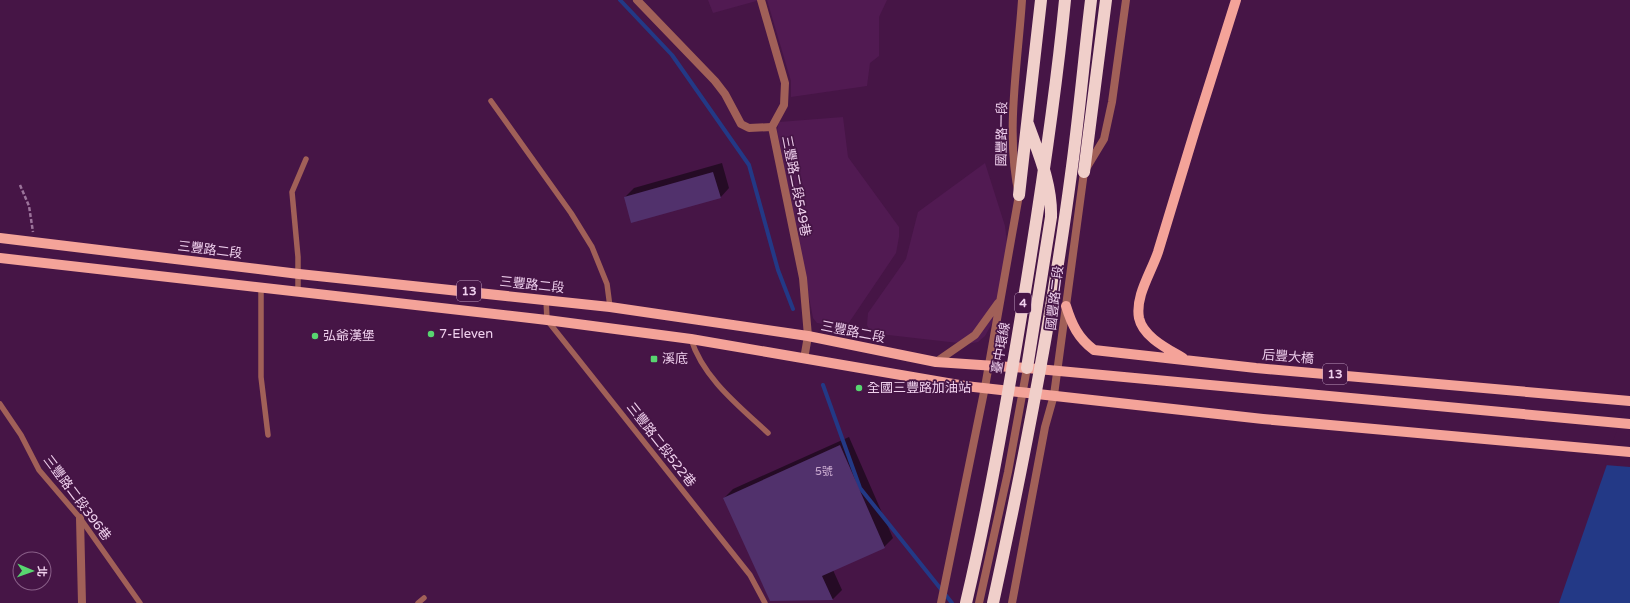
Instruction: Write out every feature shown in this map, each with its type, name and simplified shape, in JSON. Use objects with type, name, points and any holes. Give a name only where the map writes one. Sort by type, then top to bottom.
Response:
[{"type":"highway","points":[[1019,195],[1028,124],[1040,0]]},
{"type":"highway","name":"臺中環線","points":[[966,603],[997,456],[1030,259],[1052,117],[1064,0]]},
{"type":"highway","name":"4","points":[[993,603],[1022,469],[1047,332],[1071,174],[1091,0]]},
{"type":"highway","points":[[1084,172],[1106,0]]},
{"type":"highway","points":[[1027,368],[1051,216],[1052,199],[1050,187],[1028,124]]},
{"type":"main road","points":[[1187,360],[1156,342],[1139,320],[1138,308],[1142,292],[1157,256],[1210,80],[1236,0]]},
{"type":"main road","name":"三豐路二段","points":[[0,238],[299,274],[546,299],[610,307],[808,336],[936,362],[1027,368],[1058,372]]},
{"type":"main road","name":"13","points":[[0,258],[548,320],[691,339],[965,386],[1023,391],[1263,419],[1630,452]]},
{"type":"main road","name":"后豐大橋","points":[[1066,306],[1072,327],[1083,342],[1094,350],[1630,401]]},
{"type":"main road","name":"13","points":[[1058,372],[1630,424]]},
{"type":"street","points":[[637,0],[715,81],[725,94],[741,124],[749,128],[772,127]]},
{"type":"street","name":"三豐路二段549巷","points":[[761,0],[785,83],[784,105],[772,127],[803,278],[808,336],[804,359]]},
{"type":"street","name":"國豐路一段","points":[[1002,291],[1019,195],[1013,170],[1012,137],[1022,0]]},
{"type":"street","name":"國豐路二段","points":[[1012,603],[1045,427],[1054,395],[1058,372],[1084,172],[1104,139],[1112,102],[1126,0]]},
{"type":"street","points":[[936,362],[975,335],[996,308],[1002,291]]},
{"type":"street","points":[[941,603],[1002,291]]},
{"type":"street","points":[[979,603],[1008,472],[1027,368]]},
{"type":"street","points":[[80,518],[82,603]]},
{"type":"lane","points":[[491,101],[566,206],[592,247],[607,284],[610,307]]},
{"type":"lane","points":[[298,292],[299,274],[292,192],[306,159]]},
{"type":"lane","points":[[262,288],[261,377],[268,435]]},
{"type":"lane","points":[[546,299],[548,320]]},
{"type":"lane","name":"三豐路二段522巷","points":[[548,320],[750,575],[765,603]]},
{"type":"lane","points":[[691,339],[696,355],[713,379],[768,433]]},
{"type":"lane","name":"三豐路二段396巷","points":[[0,404],[21,435],[39,470],[80,518],[140,603]]},
{"type":"lane","points":[[418,603],[424,598]]},
{"type":"path","points":[[20,185],[29,206],[35,242]]},
{"type":"shaded area","points":[[708,0],[760,0],[713,13]]},
{"type":"shaded area","points":[[767,0],[887,0],[879,17],[879,56],[870,63],[867,86],[791,97],[791,81]]},
{"type":"shaded area","points":[[843,117],[848,157],[899,227],[896,253],[846,327],[817,323],[813,318],[777,130],[779,122]]},
{"type":"shaded area","points":[[985,163],[1005,226],[1009,259],[1002,306],[985,336],[978,342],[967,344],[871,333],[867,325],[868,313],[906,259],[918,212]]},
{"type":"water","points":[[1630,398],[1630,603],[1559,603]]},
{"type":"pier","points":[[1630,396],[1630,467],[1605,465],[1628,398]]},
{"type":"building","points":[[713,172],[721,198],[631,223],[624,197]]},
{"type":"building","points":[[840,445],[885,548],[822,576],[833,600],[770,601],[723,498]]},
{"type":"waterway","points":[[620,0],[672,55],[749,165],[778,270],[793,309]]},
{"type":"waterway","points":[[823,385],[860,488],[952,603]]},
{"type":"place","name":"7-Eleven","points":[[431,334]]},
{"type":"place","name":"弘爺漢堡","points":[[315,336]]},
{"type":"place","name":"溪底","points":[[654,359]]},
{"type":"place","name":"全國三豐路加油站","points":[[859,388]]}]
